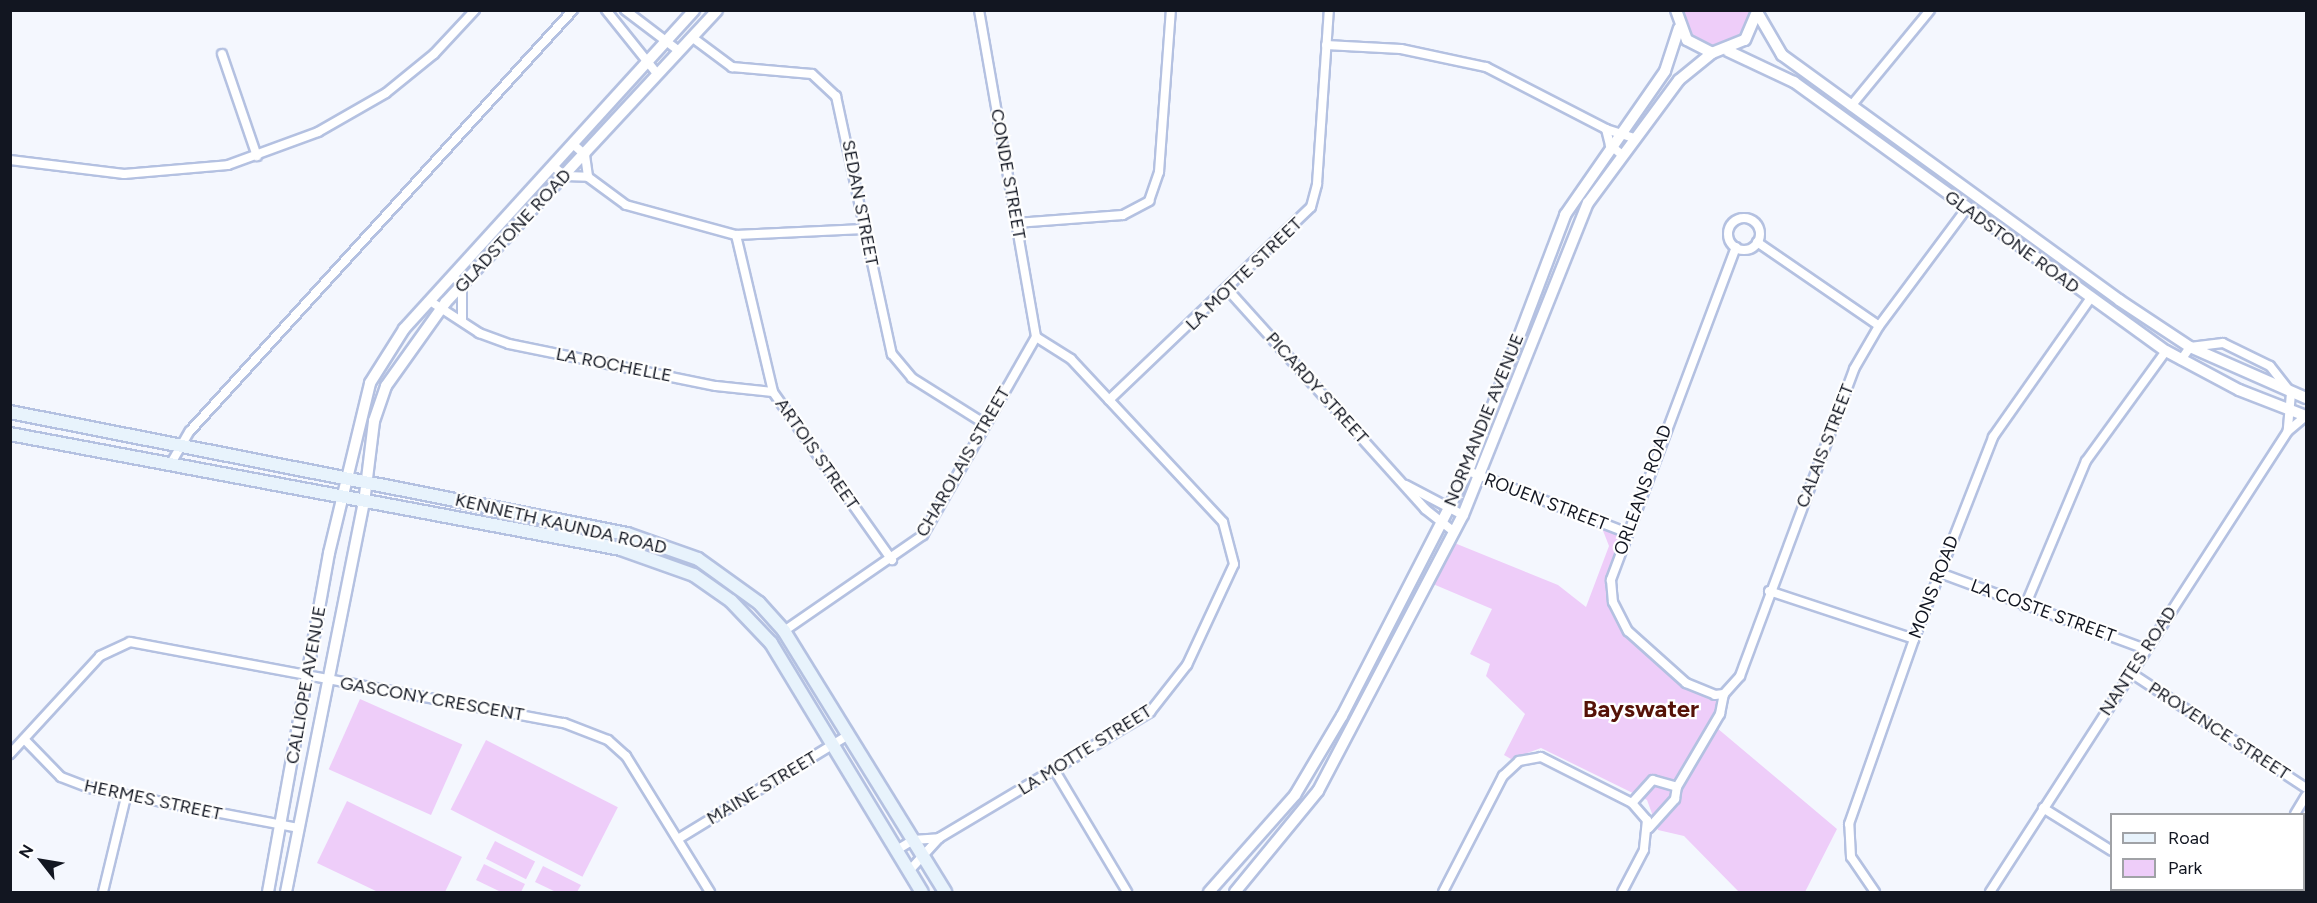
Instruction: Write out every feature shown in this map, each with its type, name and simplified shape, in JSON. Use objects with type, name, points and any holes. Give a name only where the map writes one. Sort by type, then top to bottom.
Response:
[{"type":"main road","name":"KENNETH KAUNDA ROAD","points":[[10,412],[177,447],[572,523],[656,542],[698,559],[759,603],[784,631],[945,892]]},
{"type":"main road","name":"KENNETH KAUNDA ROAD","points":[[10,434],[649,556],[693,575],[731,601],[771,643],[895,851],[922,892]]},
{"type":"main road","points":[[570,540],[572,523]]},
{"type":"street","points":[[10,160],[86,172],[165,174],[257,156],[318,132],[386,93],[434,54],[475,10]]},
{"type":"street","points":[[170,465],[177,447],[573,10]]},
{"type":"street","points":[[606,10],[646,63],[658,75]]},
{"type":"street","points":[[625,10],[679,51]]},
{"type":"street","name":"GLADSTONE ROAD","points":[[366,482],[374,422],[386,386],[439,310],[717,10]]},
{"type":"street","name":"CONDE STREET","points":[[979,10],[1036,337]]},
{"type":"street","points":[[1016,223],[1123,215],[1149,201],[1159,172],[1171,10]]},
{"type":"street","name":"LA MOTTE STREET","points":[[1109,400],[1229,291],[1311,207],[1317,184],[1329,10]]},
{"type":"street","points":[[1676,10],[1679,28],[1692,45],[1712,53],[1728,51],[1745,40],[1756,11]]},
{"type":"street","points":[[1834,111],[1846,103],[1930,10]]},
{"type":"street","name":"GLADSTONE ROAD","points":[[1756,11],[1782,56],[2110,294],[2190,347],[2291,393],[2307,398]]},
{"type":"street","points":[[693,12],[704,24]]},
{"type":"street","name":"GLADSTONE ROAD","points":[[346,478],[370,383],[385,355],[452,276],[693,12]]},
{"type":"street","name":"NORMANDIE AVENUE","points":[[1209,892],[1273,823],[1321,753],[1468,471],[1550,248],[1579,188],[1671,60],[1679,28]]},
{"type":"street","name":"SEDAN STREET","points":[[693,38],[732,67],[799,71],[828,86],[844,121],[882,322],[897,362],[917,382],[985,424]]},
{"type":"street","points":[[1326,45],[1401,49],[1486,67],[1606,129],[1621,130],[1633,138]]},
{"type":"street","name":"GLADSTONE ROAD","points":[[1728,51],[1770,67],[1852,124],[2101,307],[2166,351],[2288,410],[2306,416]]},
{"type":"street","name":"NORMANDIE AVENUE","points":[[1235,892],[1287,834],[1318,791],[1463,515],[1482,477],[1567,246],[1621,154],[1633,138],[1679,80],[1712,53]]},
{"type":"street","points":[[222,54],[257,156]]},
{"type":"street","points":[[1852,124],[1861,113]]},
{"type":"street","points":[[1606,129],[1610,145],[1621,154]]},
{"type":"street","points":[[574,145],[585,155],[588,177]]},
{"type":"street","points":[[553,166],[565,176],[588,177],[626,205],[736,235],[864,229]]},
{"type":"street","points":[[1957,201],[1966,189]]},
{"type":"street","points":[[1977,216],[1986,204]]},
{"type":"street","name":"CALAIS STREET","points":[[1649,828],[1675,799],[1677,787],[1720,714],[1719,694],[1740,676],[1769,591],[1854,369],[1879,326],[1967,208]]},
{"type":"street","points":[[1740,218],[1756,224],[1757,242],[1745,249],[1736,247],[1728,231],[1740,218]]},
{"type":"street","name":"ARTOIS STREET","points":[[736,235],[773,392],[892,560]]},
{"type":"street","points":[[1757,242],[1879,326]]},
{"type":"street","name":"ORLEANS ROAD","points":[[1719,694],[1686,683],[1621,622],[1611,580],[1625,532],[1736,247]]},
{"type":"street","points":[[452,276],[462,284],[462,320]]},
{"type":"street","points":[[2081,292],[2089,279]]},
{"type":"street","name":"PICARDY STREET","points":[[1229,291],[1441,525],[1454,532]]},
{"type":"street","points":[[2101,307],[2110,294]]},
{"type":"street","name":"MONS ROAD","points":[[1875,892],[1851,857],[1849,824],[1914,639],[1993,437],[2090,299]]},
{"type":"street","name":"LA ROCHELLE","points":[[430,301],[439,310],[509,344],[725,388],[773,392]]},
{"type":"street","points":[[2155,344],[2164,330]]},
{"type":"street","name":"LA MOTTE STREET","points":[[895,851],[913,840],[939,838],[1055,771],[1150,712],[1187,665],[1234,564],[1223,522],[1064,353],[1036,337]]},
{"type":"street","name":"CHAROLAIS STREET","points":[[784,631],[892,560],[923,535],[1036,337]]},
{"type":"street","points":[[2181,360],[2190,347],[2206,342],[2232,346],[2280,373],[2291,393],[2288,431]]},
{"type":"street","points":[[2025,606],[2086,461],[2166,351]]},
{"type":"street","name":"NANTES ROAD","points":[[1990,892],[2288,431],[2306,416]]},
{"type":"street","name":"ROUEN STREET","points":[[1468,471],[1625,532]]},
{"type":"street","name":"CALLIOPE AVENUE","points":[[268,892],[346,478]]},
{"type":"street","name":"CALLIOPE AVENUE","points":[[286,892],[364,503],[366,482]]},
{"type":"street","name":"PICARDY STREET","points":[[1406,485],[1463,515]]},
{"type":"street","name":"LA COSTE STREET","points":[[1940,573],[2145,649]]},
{"type":"street","points":[[1769,591],[1914,639]]},
{"type":"street","name":"GASCONY CRESCENT","points":[[10,754],[100,656],[123,644],[327,679],[595,733],[626,756],[710,892]]},
{"type":"street","name":"PROVENCE STREET","points":[[2131,673],[2307,788]]},
{"type":"street","name":"MAINE STREET","points":[[678,839],[847,736]]},
{"type":"street","name":"HERMES STREET","points":[[24,739],[61,777],[126,797],[299,828]]},
{"type":"street","points":[[1443,892],[1503,776],[1519,761],[1546,759],[1632,803],[1649,828],[1644,850],[1622,892]]},
{"type":"street","points":[[1055,771],[1127,892]]},
{"type":"street","points":[[1632,803],[1653,780],[1677,787]]},
{"type":"street","points":[[2296,813],[2307,796]]},
{"type":"street","points":[[103,892],[126,797]]},
{"type":"street","points":[[2043,808],[2110,850]]},
{"type":"street","points":[[1273,823],[1287,834]]},
{"type":"street","name":"LA MOTTE STREET","points":[[909,871],[924,860],[939,838]]},
{"type":"green space","points":[[1684,11],[1750,11],[1750,19],[1733,42],[1711,45],[1691,34]]},
{"type":"green space","points":[[1602,528],[1622,535],[1608,572],[1618,618],[1693,689],[1716,697],[1733,691],[1717,728],[1837,829],[1805,892],[1739,892],[1684,836],[1658,830],[1647,800],[1541,748],[1511,759],[1504,755],[1525,714],[1486,676],[1490,664],[1470,654],[1492,609],[1433,584],[1452,542],[1558,585],[1586,607],[1609,546]]},
{"type":"green space","points":[[360,699],[462,745],[431,815],[329,769]]},
{"type":"green space","points":[[486,740],[618,807],[582,877],[451,809]]},
{"type":"green space","points":[[347,801],[462,857],[445,892],[378,892],[317,863]]},
{"type":"green space","points":[[495,841],[535,861],[526,879],[486,859]]},
{"type":"green space","points":[[484,864],[525,884],[521,892],[501,892],[476,880]]},
{"type":"green space","points":[[543,866],[581,885],[577,892],[556,892],[535,882]]},
{"type":"district","name":"Bayswater","points":[[1641,709]]}]
